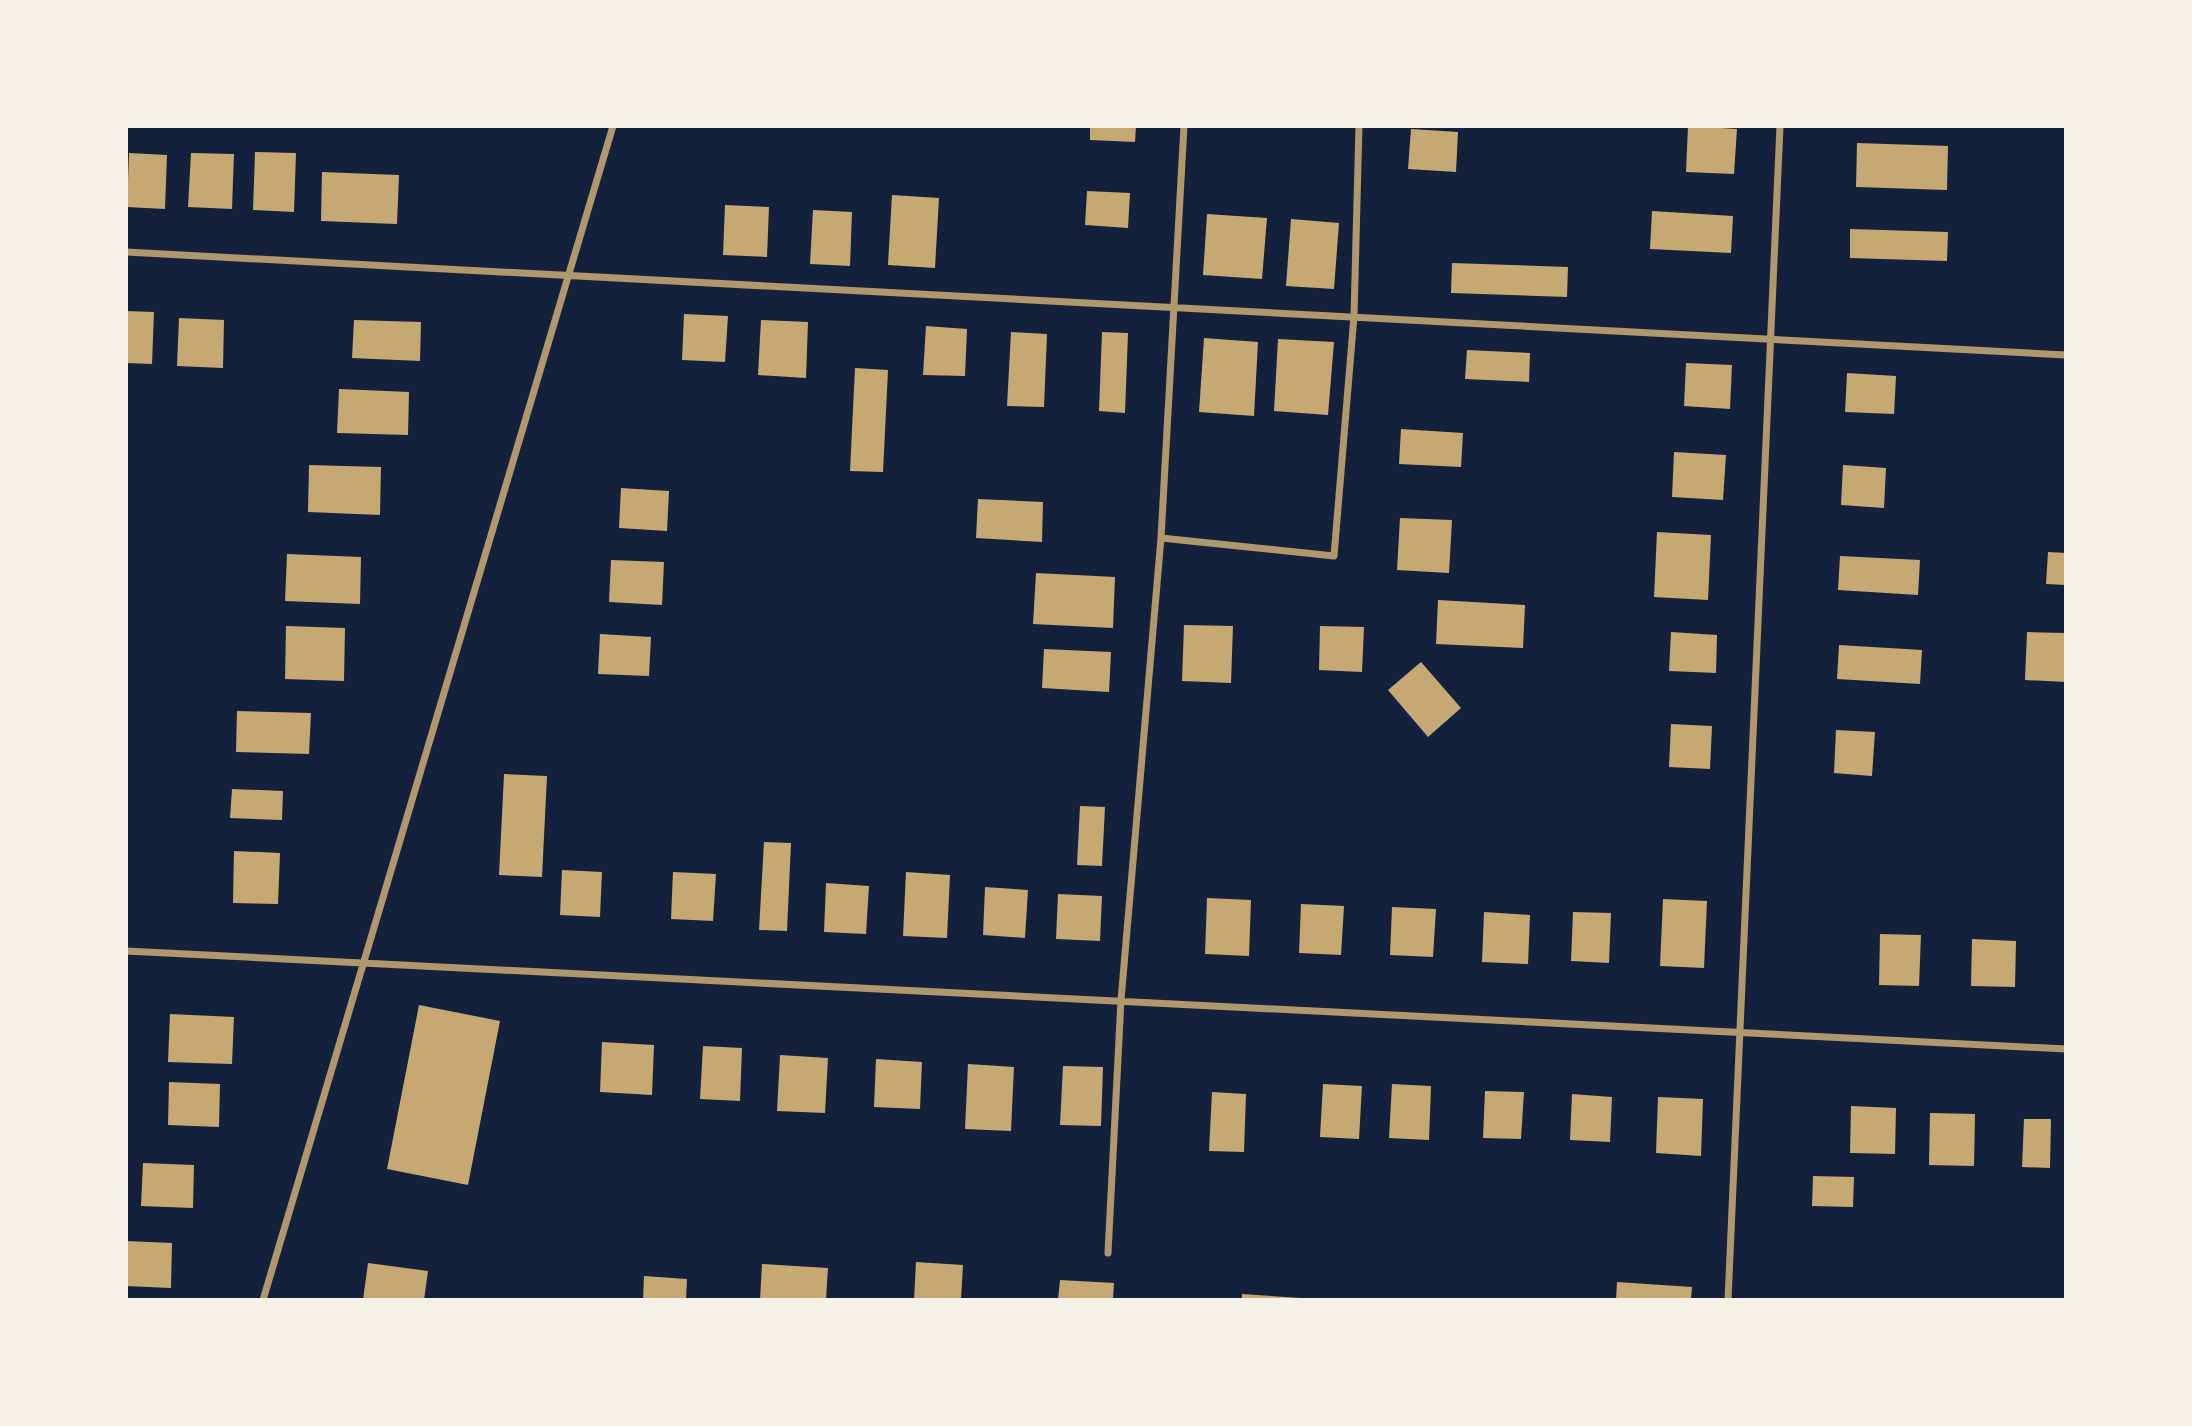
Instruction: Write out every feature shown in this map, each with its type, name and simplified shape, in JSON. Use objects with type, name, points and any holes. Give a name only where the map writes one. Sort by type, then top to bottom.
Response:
[{"type":"street","points":[[262,1300],[613,126]]},
{"type":"street","points":[[1108,1253],[1121,1000],[1161,538],[1184,126]]},
{"type":"street","points":[[1161,538],[1334,556],[1354,316],[1359,126]]},
{"type":"street","points":[[1728,1300],[1742,1032],[1780,126]]},
{"type":"street","points":[[126,252],[2066,355]]},
{"type":"street","points":[[126,951],[2066,1049]]},
{"type":"building","points":[[1090,126],[1136,126],[1135,142],[1090,140]]},
{"type":"building","points":[[1688,126],[1737,129],[1734,174],[1686,172]]},
{"type":"building","points":[[1411,129],[1458,132],[1456,172],[1408,169]]},
{"type":"building","points":[[1857,143],[1948,146],[1947,190],[1856,187]]},
{"type":"building","points":[[255,152],[296,153],[294,212],[253,210]]},
{"type":"building","points":[[129,153],[167,155],[165,209],[127,207]]},
{"type":"building","points":[[191,153],[234,154],[232,209],[188,207]]},
{"type":"building","points":[[322,172],[399,175],[397,224],[321,221]]},
{"type":"building","points":[[1087,191],[1130,193],[1128,228],[1085,225]]},
{"type":"building","points":[[892,195],[939,198],[935,268],[888,265]]},
{"type":"building","points":[[725,205],[769,207],[767,257],[723,255]]},
{"type":"building","points":[[813,210],[852,212],[850,266],[810,264]]},
{"type":"building","points":[[1652,211],[1733,216],[1731,253],[1650,249]]},
{"type":"building","points":[[1207,214],[1267,218],[1262,279],[1203,275]]},
{"type":"building","points":[[1291,219],[1339,223],[1334,289],[1286,286]]},
{"type":"building","points":[[1850,229],[1948,232],[1947,261],[1850,258]]},
{"type":"building","points":[[1452,263],[1568,267],[1567,297],[1451,293]]},
{"type":"building","points":[[126,311],[154,312],[152,364],[126,363]]},
{"type":"building","points":[[684,314],[728,316],[725,362],[682,360]]},
{"type":"building","points":[[179,318],[224,320],[223,368],[177,366]]},
{"type":"building","points":[[354,320],[421,322],[420,361],[352,358]]},
{"type":"building","points":[[761,320],[808,322],[806,378],[758,375]]},
{"type":"building","points":[[926,326],[967,329],[965,376],[923,375]]},
{"type":"building","points":[[1011,332],[1047,334],[1044,407],[1007,406]]},
{"type":"building","points":[[1102,332],[1128,333],[1125,413],[1099,411]]},
{"type":"building","points":[[1204,338],[1258,342],[1254,416],[1199,412]]},
{"type":"building","points":[[1278,339],[1334,342],[1328,415],[1274,411]]},
{"type":"building","points":[[1467,350],[1530,353],[1529,382],[1465,379]]},
{"type":"building","points":[[1686,363],[1732,365],[1730,409],[1684,406]]},
{"type":"building","points":[[855,368],[888,370],[883,472],[850,471]]},
{"type":"building","points":[[1847,373],[1896,376],[1894,414],[1845,412]]},
{"type":"building","points":[[339,389],[409,392],[408,435],[337,433]]},
{"type":"building","points":[[1401,429],[1463,433],[1461,467],[1399,464]]},
{"type":"building","points":[[1674,452],[1726,455],[1723,500],[1672,497]]},
{"type":"building","points":[[309,465],[381,467],[380,515],[308,512]]},
{"type":"building","points":[[1843,465],[1886,468],[1884,508],[1841,505]]},
{"type":"building","points":[[621,488],[669,491],[667,531],[619,528]]},
{"type":"building","points":[[978,499],[1043,502],[1042,542],[976,538]]},
{"type":"building","points":[[1400,518],[1452,520],[1449,573],[1397,570]]},
{"type":"building","points":[[1657,532],[1711,535],[1708,600],[1654,597]]},
{"type":"building","points":[[2048,552],[2066,553],[2066,585],[2046,584]]},
{"type":"building","points":[[287,554],[361,557],[360,604],[285,601]]},
{"type":"building","points":[[1840,556],[1920,560],[1918,595],[1838,590]]},
{"type":"building","points":[[611,560],[664,562],[662,605],[609,602]]},
{"type":"building","points":[[1036,573],[1115,577],[1113,628],[1033,624]]},
{"type":"building","points":[[1438,600],[1525,605],[1523,648],[1436,644]]},
{"type":"building","points":[[1184,625],[1233,626],[1231,683],[1182,681]]},
{"type":"building","points":[[286,626],[345,628],[344,681],[285,679]]},
{"type":"building","points":[[1320,626],[1364,627],[1362,672],[1319,670]]},
{"type":"building","points":[[1671,632],[1717,635],[1716,673],[1669,671]]},
{"type":"building","points":[[2027,632],[2066,633],[2066,682],[2025,680]]},
{"type":"building","points":[[600,634],[651,637],[649,676],[598,674]]},
{"type":"building","points":[[1839,645],[1922,650],[1920,684],[1837,679]]},
{"type":"building","points":[[1044,649],[1111,652],[1109,692],[1042,688]]},
{"type":"building","points":[[1421,662],[1461,708],[1428,737],[1388,690]]},
{"type":"building","points":[[237,711],[311,713],[309,754],[236,752]]},
{"type":"building","points":[[1671,724],[1712,726],[1710,769],[1669,767]]},
{"type":"building","points":[[1836,730],[1875,732],[1872,776],[1834,773]]},
{"type":"building","points":[[504,774],[547,776],[542,877],[499,875]]},
{"type":"building","points":[[232,789],[283,791],[282,820],[230,818]]},
{"type":"building","points":[[1080,806],[1105,807],[1102,866],[1077,865]]},
{"type":"building","points":[[764,842],[791,843],[787,931],[759,930]]},
{"type":"building","points":[[234,851],[280,853],[278,904],[233,903]]},
{"type":"building","points":[[562,870],[602,872],[600,917],[560,915]]},
{"type":"building","points":[[673,872],[716,874],[713,921],[671,919]]},
{"type":"building","points":[[906,872],[950,875],[947,938],[903,936]]},
{"type":"building","points":[[826,883],[869,886],[866,934],[824,932]]},
{"type":"building","points":[[985,887],[1028,890],[1025,938],[983,935]]},
{"type":"building","points":[[1058,894],[1102,896],[1100,941],[1056,939]]},
{"type":"building","points":[[1207,898],[1251,900],[1249,956],[1205,954]]},
{"type":"building","points":[[1663,899],[1707,901],[1704,968],[1660,966]]},
{"type":"building","points":[[1301,904],[1344,906],[1341,955],[1299,953]]},
{"type":"building","points":[[1392,907],[1436,909],[1433,957],[1390,955]]},
{"type":"building","points":[[1484,912],[1530,915],[1528,964],[1482,962]]},
{"type":"building","points":[[1573,912],[1611,913],[1609,963],[1571,961]]},
{"type":"building","points":[[1880,934],[1921,935],[1919,986],[1879,985]]},
{"type":"building","points":[[1972,939],[2016,941],[2015,987],[1971,986]]},
{"type":"building","points":[[419,1005],[500,1021],[468,1185],[387,1169]]},
{"type":"building","points":[[170,1014],[234,1017],[232,1064],[168,1062]]},
{"type":"building","points":[[602,1042],[654,1045],[652,1095],[600,1092]]},
{"type":"building","points":[[703,1046],[742,1048],[740,1101],[700,1099]]},
{"type":"building","points":[[780,1055],[828,1058],[825,1113],[777,1111]]},
{"type":"building","points":[[876,1059],[922,1062],[920,1109],[874,1107]]},
{"type":"building","points":[[968,1064],[1014,1067],[1011,1131],[965,1129]]},
{"type":"building","points":[[1063,1066],[1103,1067],[1101,1126],[1060,1125]]},
{"type":"building","points":[[169,1082],[220,1084],[219,1127],[168,1125]]},
{"type":"building","points":[[1323,1084],[1362,1086],[1359,1139],[1320,1137]]},
{"type":"building","points":[[1392,1084],[1431,1086],[1429,1140],[1389,1138]]},
{"type":"building","points":[[1485,1091],[1524,1092],[1521,1139],[1483,1138]]},
{"type":"building","points":[[1212,1092],[1246,1094],[1244,1152],[1209,1151]]},
{"type":"building","points":[[1572,1094],[1612,1097],[1610,1142],[1570,1140]]},
{"type":"building","points":[[1658,1097],[1703,1099],[1701,1156],[1656,1153]]},
{"type":"building","points":[[1851,1106],[1896,1108],[1895,1154],[1850,1153]]},
{"type":"building","points":[[1930,1113],[1975,1114],[1974,1166],[1929,1165]]},
{"type":"building","points":[[2024,1119],[2051,1119],[2050,1168],[2022,1167]]},
{"type":"building","points":[[143,1163],[194,1165],[193,1208],[141,1206]]},
{"type":"building","points":[[1813,1176],[1854,1177],[1853,1207],[1812,1206]]},
{"type":"building","points":[[126,1241],[172,1243],[171,1288],[126,1286]]},
{"type":"building","points":[[916,1262],[963,1265],[961,1300],[914,1300]]},
{"type":"building","points":[[368,1263],[428,1271],[424,1300],[363,1300]]},
{"type":"building","points":[[762,1264],[828,1268],[826,1300],[760,1300]]},
{"type":"building","points":[[644,1276],[687,1279],[686,1300],[643,1300]]},
{"type":"building","points":[[1060,1280],[1114,1283],[1113,1300],[1058,1300]]},
{"type":"building","points":[[1617,1282],[1692,1287],[1691,1300],[1616,1300]]},
{"type":"building","points":[[1242,1294],[1301,1298],[1242,1300]]}]
